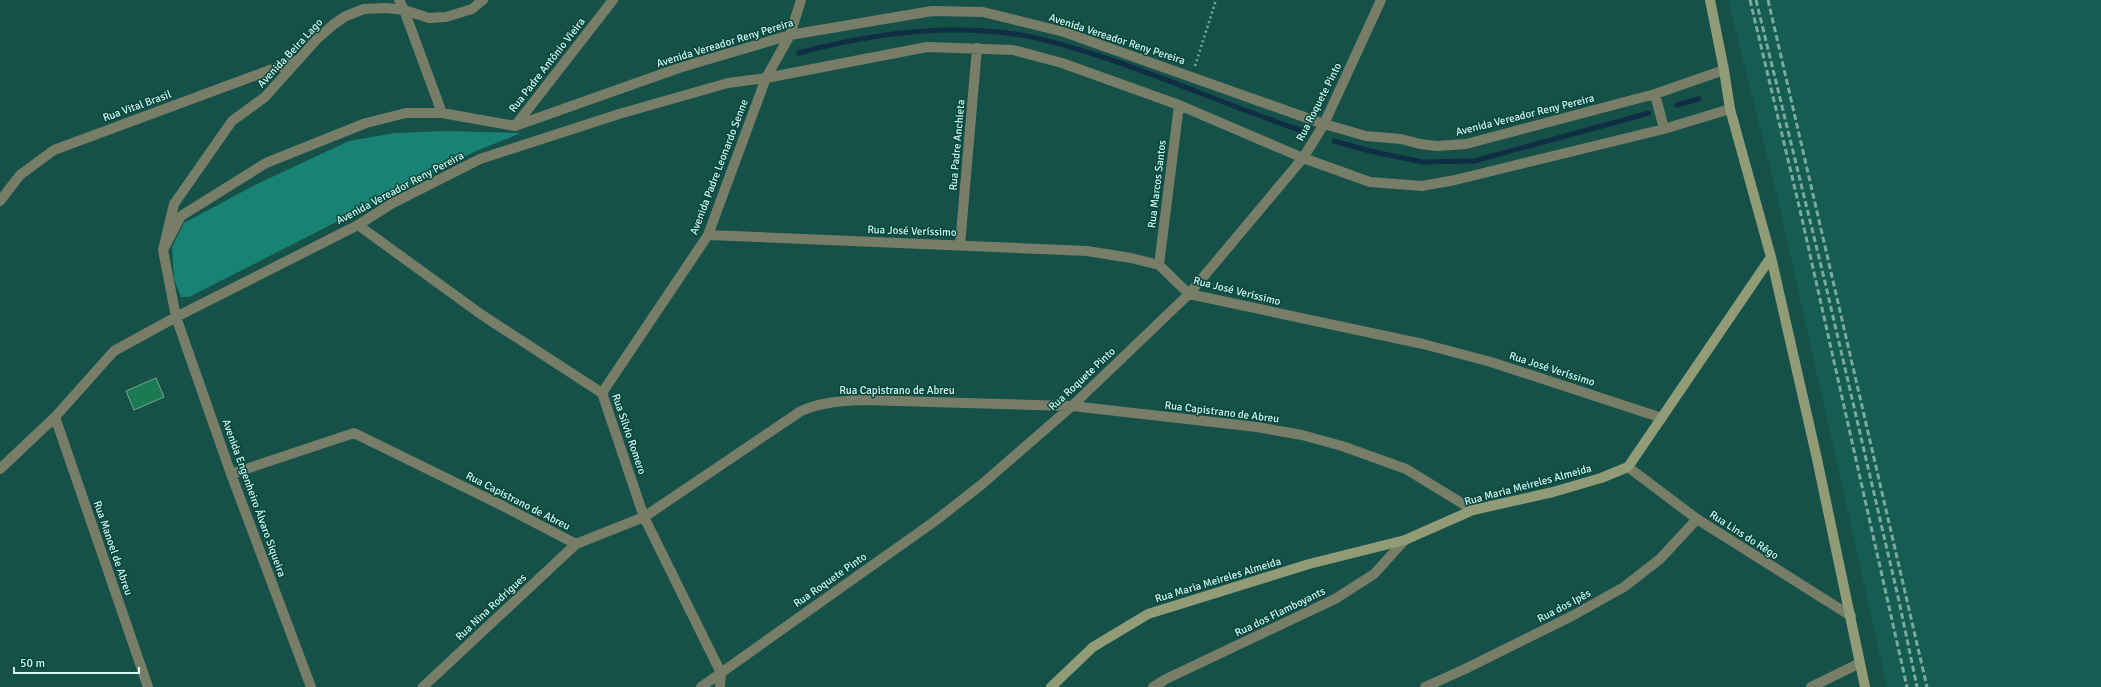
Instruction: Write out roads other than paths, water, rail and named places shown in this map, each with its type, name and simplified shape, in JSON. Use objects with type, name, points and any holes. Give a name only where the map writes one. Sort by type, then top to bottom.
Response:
[{"type":"street","points":[[399,0],[442,113]]},
{"type":"street","name":"Avenida Beira Lago","points":[[176,317],[163,250],[174,204],[232,121],[265,97],[298,59],[334,24],[346,16],[364,10],[386,8],[404,10],[429,18],[446,18],[472,9],[483,0]]},
{"type":"street","name":"Rua Padre Antônio Vieira","points":[[515,126],[612,0]]},
{"type":"street","name":"Avenida Padre Leonardo Senne","points":[[602,393],[708,235],[766,78],[790,34],[801,0]]},
{"type":"street","name":"Rua Roquete Pinto","points":[[701,687],[935,521],[981,485],[1072,406],[1189,294],[1304,158],[1324,124],[1381,0]]},
{"type":"street","points":[[1710,0],[1730,109],[1771,257],[1817,459],[1865,687]]},
{"type":"street","name":"Avenida Vereador Reny Pereira","points":[[163,250],[180,216],[266,163],[366,123],[406,113],[442,113],[515,126],[679,68],[790,34],[932,11],[983,12],[1064,32],[1192,76],[1324,124],[1366,136],[1401,139],[1420,144],[1437,146],[1466,144],[1655,94],[1724,70]]},
{"type":"street","name":"Avenida Vereador Reny Pereira","points":[[0,469],[55,417],[114,351],[176,317],[358,225],[391,204],[480,159],[672,98],[728,83],[766,78],[927,47],[1013,50],[1062,64],[1179,105],[1304,158],[1370,182],[1422,186],[1455,180],[1664,129],[1730,109]]},
{"type":"street","name":"Rua Padre Anchieta","points":[[960,245],[977,48]]},
{"type":"street","name":"Rua Vital Brasil","points":[[0,201],[20,175],[54,150],[298,59]]},
{"type":"street","points":[[1655,94],[1664,129]]},
{"type":"street","name":"Rua Marcos Santos","points":[[1159,265],[1179,105]]},
{"type":"street","name":"Rua Sílvio Romero","points":[[358,225],[482,315],[602,393],[644,517],[721,673]]},
{"type":"street","name":"Rua José Veríssimo","points":[[708,235],[1087,251],[1131,258],[1159,265],[1189,294],[1424,344],[1491,362],[1662,418]]},
{"type":"street","points":[[1628,467],[1771,257]]},
{"type":"street","name":"Avenida Engenheiro Álvaro Siqueira","points":[[176,317],[231,474],[311,687]]},
{"type":"street","name":"Rua Capistrano de Abreu","points":[[231,474],[354,433],[494,501],[576,544],[644,517],[801,411],[812,406],[834,402],[863,400],[1072,406],[1257,427],[1302,435],[1348,448],[1406,469],[1472,510]]},
{"type":"street","name":"Rua Manoel de Abreu","points":[[55,417],[148,687]]},
{"type":"street","name":"Rua Lins do Rêgo","points":[[1628,467],[1697,519],[1850,616]]},
{"type":"street","name":"Rua Maria Meireles Almeida","points":[[1050,687],[1093,647],[1148,614],[1309,564],[1405,540],[1472,510],[1553,492],[1601,478],[1628,467]]},
{"type":"street","name":"Rua dos Ipês","points":[[1425,687],[1572,616],[1624,586],[1660,559],[1697,519]]},
{"type":"street","name":"Rua dos Flamboyants","points":[[1153,687],[1166,679],[1335,599],[1374,574],[1405,540]]},
{"type":"street","name":"Rua Nina Rodrigues","points":[[423,687],[576,544]]},
{"type":"street","points":[[1812,687],[1860,663]]},
{"type":"street","points":[[720,687],[721,673]]},
{"type":"waterway","points":[[799,53],[825,46],[879,36],[906,33],[960,30],[1023,35],[1060,44],[1115,61],[1251,113],[1306,132]]},
{"type":"waterway","points":[[1677,105],[1699,99]]},
{"type":"waterway","points":[[1334,141],[1370,151],[1422,162],[1474,161],[1649,113]]},
{"type":"railway","points":[[1750,0],[1800,210],[1907,687]]},
{"type":"railway","points":[[1756,0],[1825,282],[1899,601],[1917,687]]},
{"type":"railway","points":[[1768,0],[1927,687]]}]
